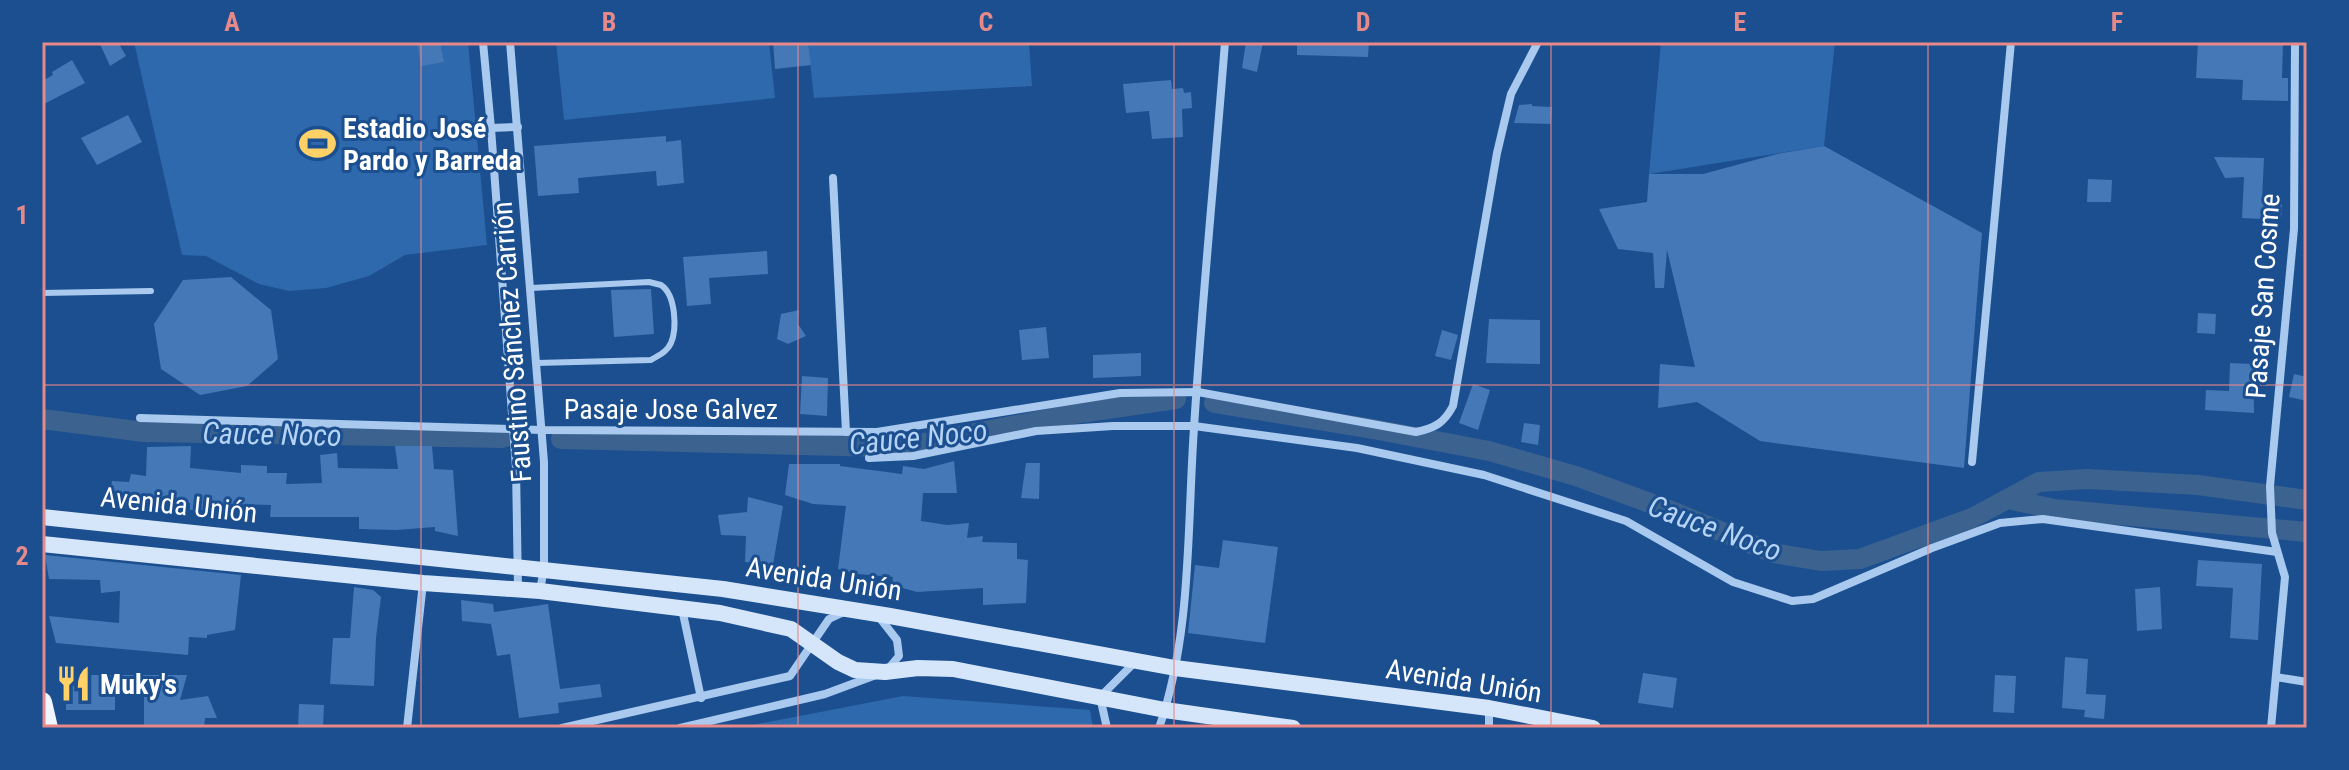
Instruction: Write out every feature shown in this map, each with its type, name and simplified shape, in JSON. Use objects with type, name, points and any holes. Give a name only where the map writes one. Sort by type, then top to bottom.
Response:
[{"type":"main road","name":"Avenida Unión","points":[[42,517],[723,589],[1175,668],[1489,708],[1593,728]]},
{"type":"main road","name":"Avenida Unión","points":[[42,544],[423,583],[540,591],[720,613],[791,629],[838,662],[855,670],[953,669],[1165,710],[1293,728]]},
{"type":"main road","points":[[42,702],[48,728]]},
{"type":"street","name":"Faustino Sánchez Carrión","points":[[483,42],[516,468],[518,589]]},
{"type":"street","name":"Faustino Sánchez Carrión","points":[[510,42],[542,430],[544,569],[540,591]]},
{"type":"street","points":[[1159,728],[1175,668],[1189,553],[1194,426],[1225,42]]},
{"type":"street","name":"Pasaje Jose Galvez","points":[[140,418],[542,430],[877,432],[1120,393],[1198,392],[1416,432],[1432,428],[1445,421],[1453,406],[1497,153],[1511,94],[1538,42]]},
{"type":"street","points":[[1972,462],[2011,42]]},
{"type":"street","name":"Pasaje San Cosme","points":[[2271,728],[2285,588],[2283,569],[2272,533],[2270,486],[2294,229],[2295,42]]},
{"type":"street","points":[[491,128],[518,127]]},
{"type":"street","points":[[833,178],[846,432]]},
{"type":"street","points":[[869,458],[913,456],[1036,431],[1113,426],[1194,426],[1357,448],[1484,475],[1626,521],[1733,582],[1792,601],[1813,599],[1932,548],[2000,523],[2043,519],[2277,552]]},
{"type":"street","points":[[408,727],[423,583]]},
{"type":"street","points":[[681,609],[701,698]]},
{"type":"street","points":[[562,728],[790,676],[829,619],[848,609]]},
{"type":"street","points":[[680,728],[825,694],[885,672],[899,656],[897,640],[877,614]]},
{"type":"street","points":[[1107,728],[1100,697],[1136,661]]},
{"type":"street","points":[[2276,677],[2307,682]]},
{"type":"street","points":[[1489,708],[1489,728]]},
{"type":"lane","points":[[531,288],[649,282],[661,285],[669,294],[672,304],[674,334],[670,345],[663,354],[651,360],[537,363]]},
{"type":"lane","points":[[42,293],[151,291]]},
{"type":"shaded area","name":"Estadio José Pardo y Barreda","points":[[134,42],[468,42],[487,245],[405,255],[369,276],[326,288],[289,291],[259,284],[206,256],[182,255]]},
{"type":"shaded area","points":[[556,42],[769,42],[775,98],[564,120]]},
{"type":"shaded area","points":[[808,42],[1029,42],[1032,86],[814,98]]},
{"type":"shaded area","points":[[1661,42],[1835,42],[1824,146],[1649,174]]},
{"type":"shaded area","points":[[903,696],[1090,710],[1093,728],[737,728]]},
{"type":"building","points":[[99,42],[118,42],[126,56],[110,66]]},
{"type":"building","points":[[417,42],[440,42],[444,62],[421,66]]},
{"type":"building","points":[[773,42],[808,42],[811,65],[775,69]]},
{"type":"building","points":[[1246,42],[1263,42],[1257,72],[1242,68]]},
{"type":"building","points":[[1297,42],[1369,42],[1368,57],[1297,55]]},
{"type":"building","points":[[2198,42],[2283,42],[2282,78],[2288,78],[2288,101],[2242,100],[2243,80],[2196,78]]},
{"type":"building","points":[[72,60],[85,83],[42,105],[42,81]]},
{"type":"building","points":[[1171,80],[1172,89],[1183,88],[1184,93],[1191,92],[1192,108],[1182,109],[1183,137],[1152,139],[1149,111],[1126,113],[1123,84]]},
{"type":"building","points":[[1519,105],[1552,107],[1551,124],[1514,123]]},
{"type":"building","points":[[128,115],[142,142],[97,165],[81,138]]},
{"type":"building","points":[[666,136],[666,142],[681,140],[684,183],[657,186],[656,171],[578,178],[579,193],[538,196],[534,146]]},
{"type":"building","points":[[1824,146],[1982,233],[1964,468],[1760,441],[1697,402],[1658,408],[1660,364],[1695,367],[1667,250],[1664,288],[1655,288],[1653,253],[1618,249],[1599,209],[1647,202],[1649,174],[1703,174],[1777,154]]},
{"type":"building","points":[[2214,157],[2264,158],[2262,199],[2282,200],[2281,220],[2242,218],[2244,177],[2225,178]]},
{"type":"building","points":[[2088,179],[2112,180],[2111,202],[2087,202]]},
{"type":"building","points":[[767,251],[768,274],[709,278],[711,304],[687,306],[683,257]]},
{"type":"building","points":[[231,277],[271,310],[278,359],[247,386],[200,395],[161,369],[154,324],[183,280]]},
{"type":"building","points":[[651,289],[654,334],[614,337],[611,290]]},
{"type":"building","points":[[799,310],[798,324],[806,336],[788,344],[777,339],[781,314]]},
{"type":"building","points":[[2198,313],[2216,314],[2215,334],[2197,333]]},
{"type":"building","points":[[1489,319],[1540,320],[1540,364],[1486,363]]},
{"type":"building","points":[[1046,327],[1049,358],[1022,360],[1019,330]]},
{"type":"building","points":[[1442,330],[1458,335],[1451,360],[1435,356]]},
{"type":"building","points":[[1141,353],[1141,376],[1093,378],[1093,355]]},
{"type":"building","points":[[2230,363],[2253,364],[2254,413],[2205,410],[2206,390],[2229,391]]},
{"type":"building","points":[[2294,374],[2307,377],[2307,401],[2289,397]]},
{"type":"building","points":[[802,376],[828,378],[827,416],[800,414]]},
{"type":"building","points":[[1473,384],[1490,390],[1478,430],[1459,423]]},
{"type":"building","points":[[1524,423],[1540,425],[1538,445],[1521,442]]},
{"type":"building","points":[[191,446],[190,468],[241,473],[241,465],[267,466],[267,473],[287,473],[286,484],[322,483],[320,455],[337,453],[338,468],[398,469],[395,446],[432,446],[434,469],[453,470],[458,536],[435,531],[435,527],[359,529],[359,517],[270,517],[271,505],[228,504],[227,510],[190,510],[190,503],[142,506],[142,511],[108,505],[112,481],[129,482],[131,474],[146,476],[147,447]]},
{"type":"building","points":[[954,461],[957,493],[923,493],[921,521],[947,525],[969,523],[967,538],[983,536],[982,542],[1017,543],[1017,559],[1028,560],[1026,603],[983,605],[983,588],[917,592],[892,585],[893,577],[838,569],[846,506],[813,504],[785,495],[789,464],[840,464],[902,474],[903,466],[924,469]]},
{"type":"building","points":[[1026,463],[1040,463],[1039,499],[1021,498]]},
{"type":"building","points":[[748,497],[783,506],[773,565],[745,562],[746,536],[721,535],[718,515],[747,512]]},
{"type":"building","points":[[1223,540],[1278,547],[1265,643],[1188,633],[1195,565],[1219,568]]},
{"type":"building","points":[[45,555],[241,575],[235,630],[207,635],[207,638],[189,637],[188,655],[56,643],[49,616],[119,623],[120,591],[101,593],[100,580],[49,579]]},
{"type":"building","points":[[2198,560],[2262,564],[2258,640],[2230,638],[2233,588],[2196,586]]},
{"type":"building","points":[[354,587],[373,590],[381,597],[374,686],[330,684],[333,638],[350,638]]},
{"type":"building","points":[[2160,587],[2162,629],[2137,631],[2135,589]]},
{"type":"building","points":[[461,600],[493,604],[494,612],[548,604],[560,689],[600,684],[602,697],[558,703],[559,713],[519,718],[510,654],[497,656],[491,624],[462,621]]},
{"type":"building","points":[[2065,657],[2088,659],[2086,694],[2106,695],[2104,719],[2084,717],[2085,710],[2062,708]]},
{"type":"building","points":[[1643,673],[1677,678],[1673,708],[1638,703]]},
{"type":"building","points":[[61,675],[187,675],[180,700],[208,696],[217,718],[205,718],[204,728],[144,728],[144,695],[115,692],[115,710],[66,710]]},
{"type":"building","points":[[1995,675],[2016,676],[2014,713],[1993,712]]},
{"type":"building","points":[[299,704],[324,705],[323,728],[298,728]]},
{"type":"waterway","name":"Cauce Noco","points":[[561,439],[879,447],[914,445],[1073,414],[1176,399]]},
{"type":"waterway","name":"Cauce Noco","points":[[1214,403],[1489,451],[1576,476],[1773,553],[1821,561],[1860,559],[1972,518],[2039,482],[2087,479],[2198,485],[2307,500]]},
{"type":"waterway","name":"Cauce Noco","points":[[42,419],[144,432],[503,438]]},
{"type":"waterway","points":[[2008,499],[2054,509],[2307,532]]},
{"type":"place","name":"Estadio José Pardo y Barreda","points":[[317,144]]},
{"type":"place","name":"Muky's","points":[[74,684]]}]
